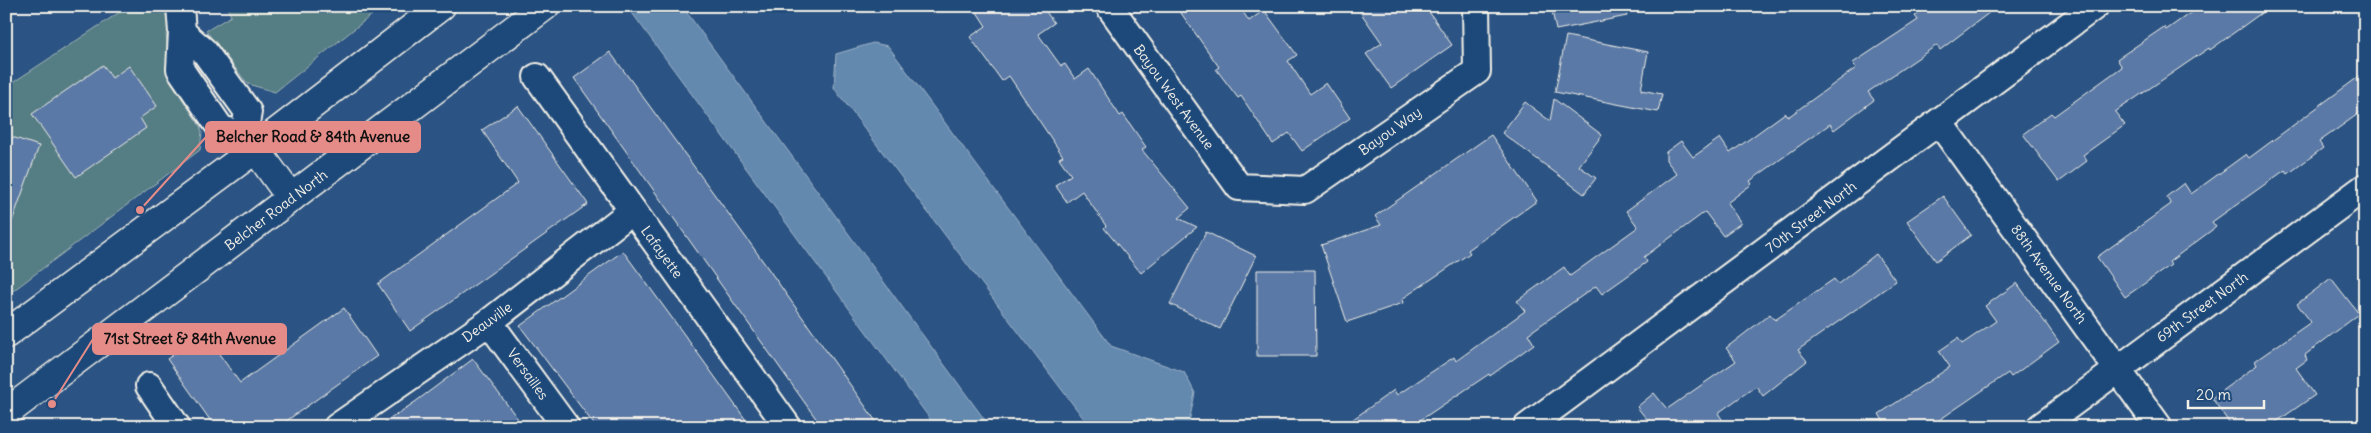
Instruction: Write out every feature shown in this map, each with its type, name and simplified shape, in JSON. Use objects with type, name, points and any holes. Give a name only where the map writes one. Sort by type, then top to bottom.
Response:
[{"type":"main road","points":[[6,334],[250,142],[441,6]]},
{"type":"main road","name":"Belcher Road North","points":[[6,413],[545,6]]},
{"type":"main road","points":[[250,142],[291,198]]},
{"type":"street","points":[[180,6],[182,32],[180,69],[221,129],[250,142]]},
{"type":"street","name":"Bayou West Avenue","points":[[1109,6],[1239,187]]},
{"type":"street","name":"Bayou Way","points":[[1239,187],[1305,190],[1477,71],[1476,6]]},
{"type":"street","name":"70th Street North","points":[[1527,427],[2095,6]]},
{"type":"street","name":"Lafayette","points":[[538,77],[788,427]]},
{"type":"street","name":"88th Avenue North","points":[[1939,122],[2159,427]]},
{"type":"street","name":"69th Street North","points":[[2040,427],[2365,187]]},
{"type":"street","name":"Deauville","points":[[337,427],[489,322],[632,211]]},
{"type":"street","name":"Versailles","points":[[489,322],[566,427]]},
{"type":"street","points":[[149,386],[177,427]]},
{"type":"green space","points":[[129,6],[166,6],[169,31],[166,34],[172,83],[200,126],[202,132],[200,150],[6,296],[6,87]]},
{"type":"green space","points":[[227,6],[383,6],[275,92],[248,84],[206,31],[231,16]]},
{"type":"water","points":[[627,6],[682,6],[990,427],[936,427]]},
{"type":"water","points":[[873,43],[888,46],[1111,346],[1184,372],[1195,393],[1188,427],[1090,427],[834,88],[836,54]]},
{"type":"building","points":[[973,6],[1042,6],[1054,23],[1038,34],[1061,66],[1065,64],[1075,79],[1089,69],[1120,116],[1123,114],[1146,147],[1142,150],[1190,208],[1178,218],[1197,227],[1141,273],[1104,228],[1106,226],[1082,191],[1067,202],[1055,185],[1071,175],[1059,158],[1063,156],[1009,76],[1002,81],[970,37],[986,26]]},
{"type":"building","points":[[1176,6],[1239,6],[1249,21],[1264,10],[1297,55],[1288,61],[1310,94],[1326,83],[1350,118],[1302,151],[1289,133],[1273,144],[1241,96],[1238,98],[1216,69],[1219,67]]},
{"type":"building","points":[[1356,6],[1425,6],[1452,45],[1391,88],[1366,54],[1382,43]]},
{"type":"building","points":[[1551,6],[1626,6],[1627,16],[1556,30]]},
{"type":"building","points":[[1927,6],[1998,6],[1940,50],[1937,45],[1868,92],[1874,100],[1834,130],[1830,124],[1750,181],[1752,184],[1727,203],[1741,223],[1723,236],[1705,212],[1644,257],[1647,262],[1602,294],[1596,286],[1528,334],[1534,344],[1490,376],[1489,374],[1410,427],[1342,427],[1394,390],[1397,395],[1454,357],[1456,361],[1525,311],[1517,301],[1564,267],[1570,276],[1638,227],[1626,211],[1677,174],[1666,160],[1666,152],[1681,141],[1693,157],[1720,138],[1730,153],[1785,113],[1788,117],[1856,68],[1853,63],[1918,20],[1915,16]]},
{"type":"building","points":[[2200,6],[2271,6],[2210,50],[2209,48],[2115,112],[2125,125],[2083,155],[2087,161],[2059,182],[2023,134],[2051,113],[2054,116],[2122,67],[2117,59],[2164,27],[2166,30]]},
{"type":"building","points":[[1566,36],[1648,52],[1641,90],[1662,94],[1658,112],[1555,92]]},
{"type":"building","points":[[610,52],[750,243],[880,427],[822,427],[574,78]]},
{"type":"building","points":[[103,65],[112,78],[129,66],[157,106],[140,118],[146,128],[76,177],[32,114]]},
{"type":"building","points":[[2365,72],[2365,109],[2319,142],[2323,148],[2288,174],[2285,170],[2212,222],[2216,227],[2169,262],[2171,265],[2125,297],[2097,257],[2171,204],[2166,197],[2184,183],[2191,194],[2246,154],[2249,158]]},
{"type":"building","points":[[1554,99],[1602,135],[1579,166],[1596,178],[1584,194],[1502,133],[1525,102],[1550,121]]},
{"type":"building","points":[[518,106],[588,204],[410,331],[378,284],[518,183],[482,130]]},
{"type":"building","points":[[6,135],[39,146],[9,230],[6,229]]},
{"type":"building","points":[[1491,135],[1537,201],[1468,250],[1470,253],[1402,299],[1403,303],[1347,322],[1321,245],[1381,225],[1375,216]]},
{"type":"building","points":[[1943,196],[1971,235],[1936,261],[1907,221]]},
{"type":"building","points":[[1206,232],[1256,256],[1220,329],[1170,304]]},
{"type":"building","points":[[623,251],[751,427],[596,427],[520,326]]},
{"type":"building","points":[[1876,254],[1896,281],[1798,350],[1807,361],[1763,396],[1756,386],[1718,413],[1727,427],[1642,427],[1649,422],[1637,407],[1654,393],[1667,409],[1736,361],[1726,348],[1770,314],[1775,320],[1834,279],[1838,284]]},
{"type":"building","points":[[1257,270],[1315,270],[1316,356],[1257,356]]},
{"type":"building","points":[[2331,278],[2359,314],[2305,355],[2307,360],[2296,368],[2315,395],[2269,427],[2232,427],[2212,398],[2257,365],[2255,361],[2311,322],[2297,304]]},
{"type":"building","points":[[2017,283],[2059,342],[2011,377],[2008,373],[1929,427],[1887,427],[1879,414],[1950,367],[1939,351],[1958,338],[1962,344],[1996,321],[1985,306]]},
{"type":"building","points":[[344,308],[377,356],[278,427],[215,427],[167,359],[204,333],[240,383]]},
{"type":"building","points":[[473,359],[524,427],[378,427],[415,402]]},
{"type":"place","name":"Belcher Road & 84th Avenue","points":[[140,210]]},
{"type":"place","name":"71st Street & 84th Avenue","points":[[52,404]]}]
